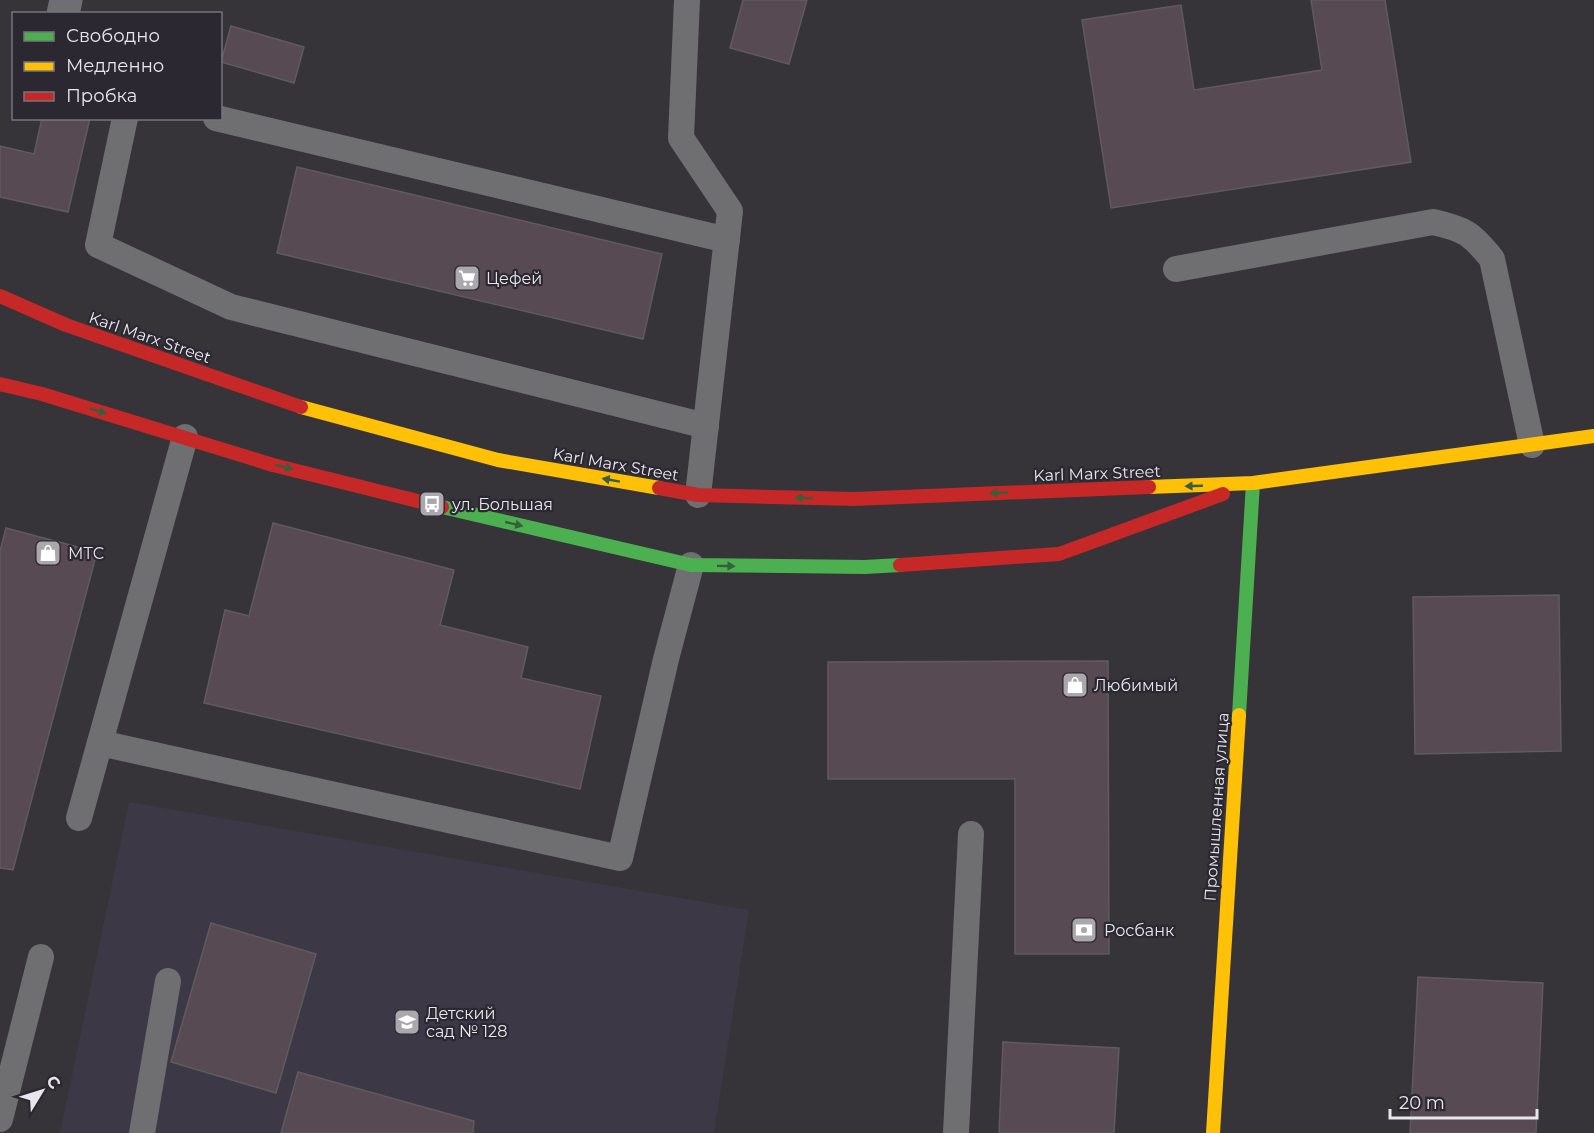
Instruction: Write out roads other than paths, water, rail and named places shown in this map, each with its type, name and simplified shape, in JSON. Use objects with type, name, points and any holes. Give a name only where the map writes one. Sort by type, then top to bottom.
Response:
[{"type":"main road","name":"Karl Marx Street","points":[[0,296],[66,325],[314,412],[498,460],[698,495],[854,499],[1253,483],[1594,436]]},
{"type":"main road","points":[[0,376],[42,394]]},
{"type":"main road","points":[[0,384],[42,394]]},
{"type":"main road","name":"Karl Marx Street","points":[[42,394],[273,465],[691,565],[865,567],[1059,554],[1253,483]]},
{"type":"main road","name":"Промышленная улица","points":[[1213,1133],[1253,483]]},
{"type":"lane","points":[[687,0],[681,138],[730,211],[698,495]]},
{"type":"lane","points":[[222,119],[727,240]]},
{"type":"lane","points":[[125,120],[98,245],[231,307],[706,426]]},
{"type":"lane","points":[[1176,269],[1433,222],[1455,227],[1475,238],[1492,259],[1493,273],[1532,445]]},
{"type":"lane","points":[[79,818],[185,437]]},
{"type":"lane","points":[[100,743],[620,858],[666,659],[691,565]]},
{"type":"lane","points":[[956,1133],[971,834]]},
{"type":"lane","points":[[0,1119],[41,957]]},
{"type":"lane","points":[[142,1133],[168,981]]},
{"type":"place","name":"Цефей","points":[[467,278]]},
{"type":"place","name":"ул. Большая","points":[[432,504]]},
{"type":"place","name":"МТС","points":[[48,553]]},
{"type":"place","name":"Любимый","points":[[1075,685]]},
{"type":"place","name":"Росбанк","points":[[1084,930]]},
{"type":"place","name":"Детский сад № 128","points":[[407,1022]]}]
